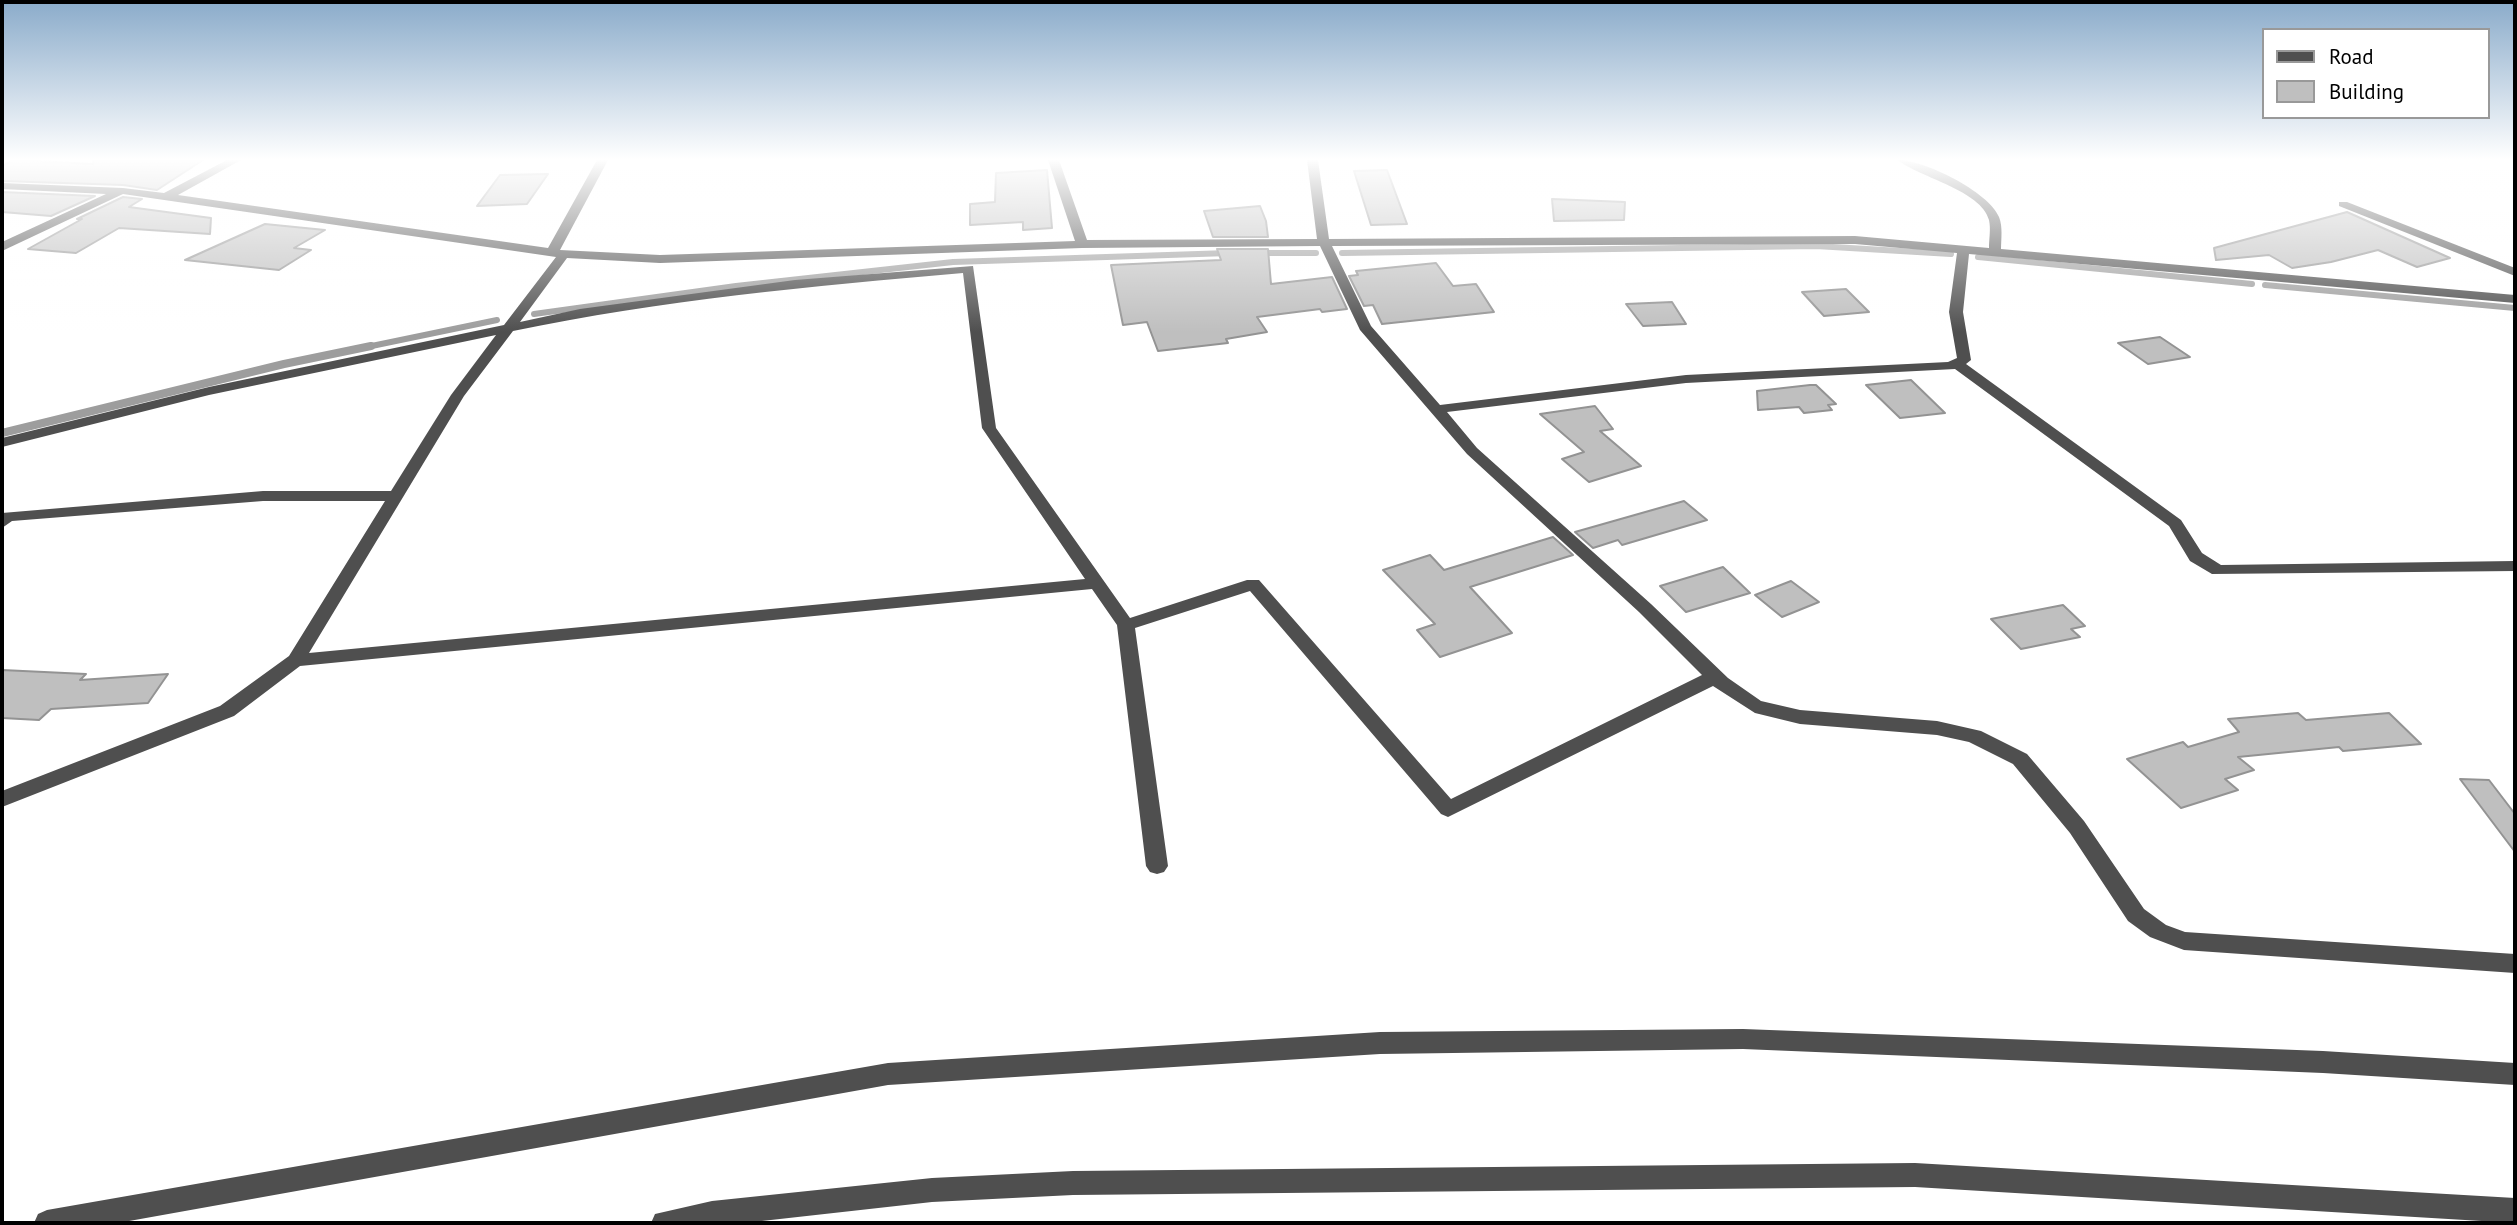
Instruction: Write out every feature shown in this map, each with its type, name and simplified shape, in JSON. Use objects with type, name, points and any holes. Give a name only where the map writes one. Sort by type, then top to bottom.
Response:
[{"type":"street","points":[[2,247],[66,217]]},
{"type":"street","points":[[315,217],[558,252],[660,259],[1082,244],[1804,239],[1896,242],[2512,296]]},
{"type":"street","points":[[2,799],[227,710],[295,660],[458,396],[558,252],[575,217]]},
{"type":"street","points":[[1073,217],[1082,244]]},
{"type":"street","points":[[1320,217],[1324,243],[1365,327],[1439,409],[1472,451],[1644,608],[1715,677],[1755,706],[1800,718],[1937,728],[1974,736],[2020,759],[2077,827],[2136,915],[2158,931],[2184,941],[2515,964]]},
{"type":"street","points":[[1994,217],[1995,251]]},
{"type":"street","points":[[2376,217],[2515,272]]},
{"type":"street","points":[[1439,409],[1686,379],[1951,366],[1964,360],[1956,312],[1964,248]]},
{"type":"street","points":[[2,442],[209,391],[580,313],[795,284],[970,269],[989,428],[1126,625],[1157,866]]},
{"type":"street","points":[[1956,363],[2175,523],[2196,557],[2218,570],[2515,566]]},
{"type":"street","points":[[2,523],[7,517],[263,496],[395,496]]},
{"type":"street","points":[[295,660],[1097,583]]},
{"type":"street","points":[[1126,625],[1253,584],[1448,809],[1715,677]]},
{"type":"street","points":[[47,1223],[888,1074],[1380,1043],[1756,1039],[2309,1062],[2515,1074]]},
{"type":"street","points":[[664,1223],[712,1214],[932,1190],[1073,1183],[1901,1175],[2515,1211]]},
{"type":"building","points":[[970,217],[1051,217],[1052,228],[1023,230],[1023,222],[970,225]]},
{"type":"building","points":[[1206,217],[1264,217],[1266,221],[1268,237],[1213,237]]},
{"type":"building","points":[[1369,217],[1404,217],[1407,224],[1371,225]]},
{"type":"building","points":[[1554,217],[1624,217],[1624,220],[1554,221]]},
{"type":"building","points":[[2328,217],[2359,217],[2450,258],[2417,267],[2378,250],[2331,262],[2292,268],[2269,255],[2216,260],[2214,248]]},
{"type":"building","points":[[211,218],[210,234],[119,228],[76,253],[28,249],[82,219],[77,219]]},
{"type":"building","points":[[265,224],[325,230],[294,248],[311,250],[279,270],[185,260]]},
{"type":"building","points":[[1217,249],[1268,249],[1271,284],[1332,277],[1347,309],[1322,312],[1320,309],[1257,317],[1267,332],[1226,339],[1228,343],[1158,351],[1147,322],[1123,325],[1111,265],[1221,260]]},
{"type":"building","points":[[1436,263],[1453,286],[1476,284],[1494,312],[1382,324],[1373,305],[1364,306],[1349,276],[1358,275],[1356,271]]},
{"type":"building","points":[[1846,289],[1869,312],[1824,316],[1802,292]]},
{"type":"building","points":[[1672,302],[1686,324],[1643,326],[1626,304]]},
{"type":"building","points":[[2160,337],[2190,357],[2148,364],[2118,343]]},
{"type":"building","points":[[1911,380],[1945,413],[1900,418],[1866,385]]},
{"type":"building","points":[[1816,385],[1836,404],[1828,405],[1832,410],[1804,413],[1799,407],[1758,410],[1757,391]]},
{"type":"building","points":[[1595,406],[1613,429],[1600,431],[1641,466],[1589,482],[1562,459],[1584,452],[1540,414]]},
{"type":"building","points":[[1684,501],[1707,520],[1622,545],[1618,540],[1593,548],[1575,532]]},
{"type":"building","points":[[1553,537],[1573,555],[1470,587],[1512,633],[1440,657],[1417,630],[1435,624],[1383,570],[1430,555],[1444,570]]},
{"type":"building","points":[[1723,567],[1750,593],[1686,612],[1660,586]]},
{"type":"building","points":[[1791,581],[1819,602],[1782,617],[1755,595]]},
{"type":"building","points":[[2063,605],[2085,626],[2071,629],[2080,637],[2021,649],[1991,619]]},
{"type":"building","points":[[2,670],[86,674],[80,680],[168,674],[148,703],[51,709],[39,720],[2,718]]},
{"type":"building","points":[[2298,713],[2306,720],[2389,713],[2421,744],[2343,751],[2339,747],[2238,757],[2254,770],[2225,779],[2238,790],[2181,808],[2127,759],[2183,742],[2188,747],[2239,732],[2228,719]]},
{"type":"building","points":[[2460,779],[2489,780],[2515,814],[2515,852]]},
{"type":"waterway","points":[[1342,253],[1816,246],[1951,254]]},
{"type":"waterway","points":[[534,314],[736,286],[953,262],[1229,253]]},
{"type":"waterway","points":[[1257,253],[1316,253]]},
{"type":"waterway","points":[[1978,257],[2252,284]]},
{"type":"waterway","points":[[2265,285],[2515,308]]},
{"type":"waterway","points":[[362,348],[497,320]]},
{"type":"waterway","points":[[2,433],[284,364],[371,346]]}]
